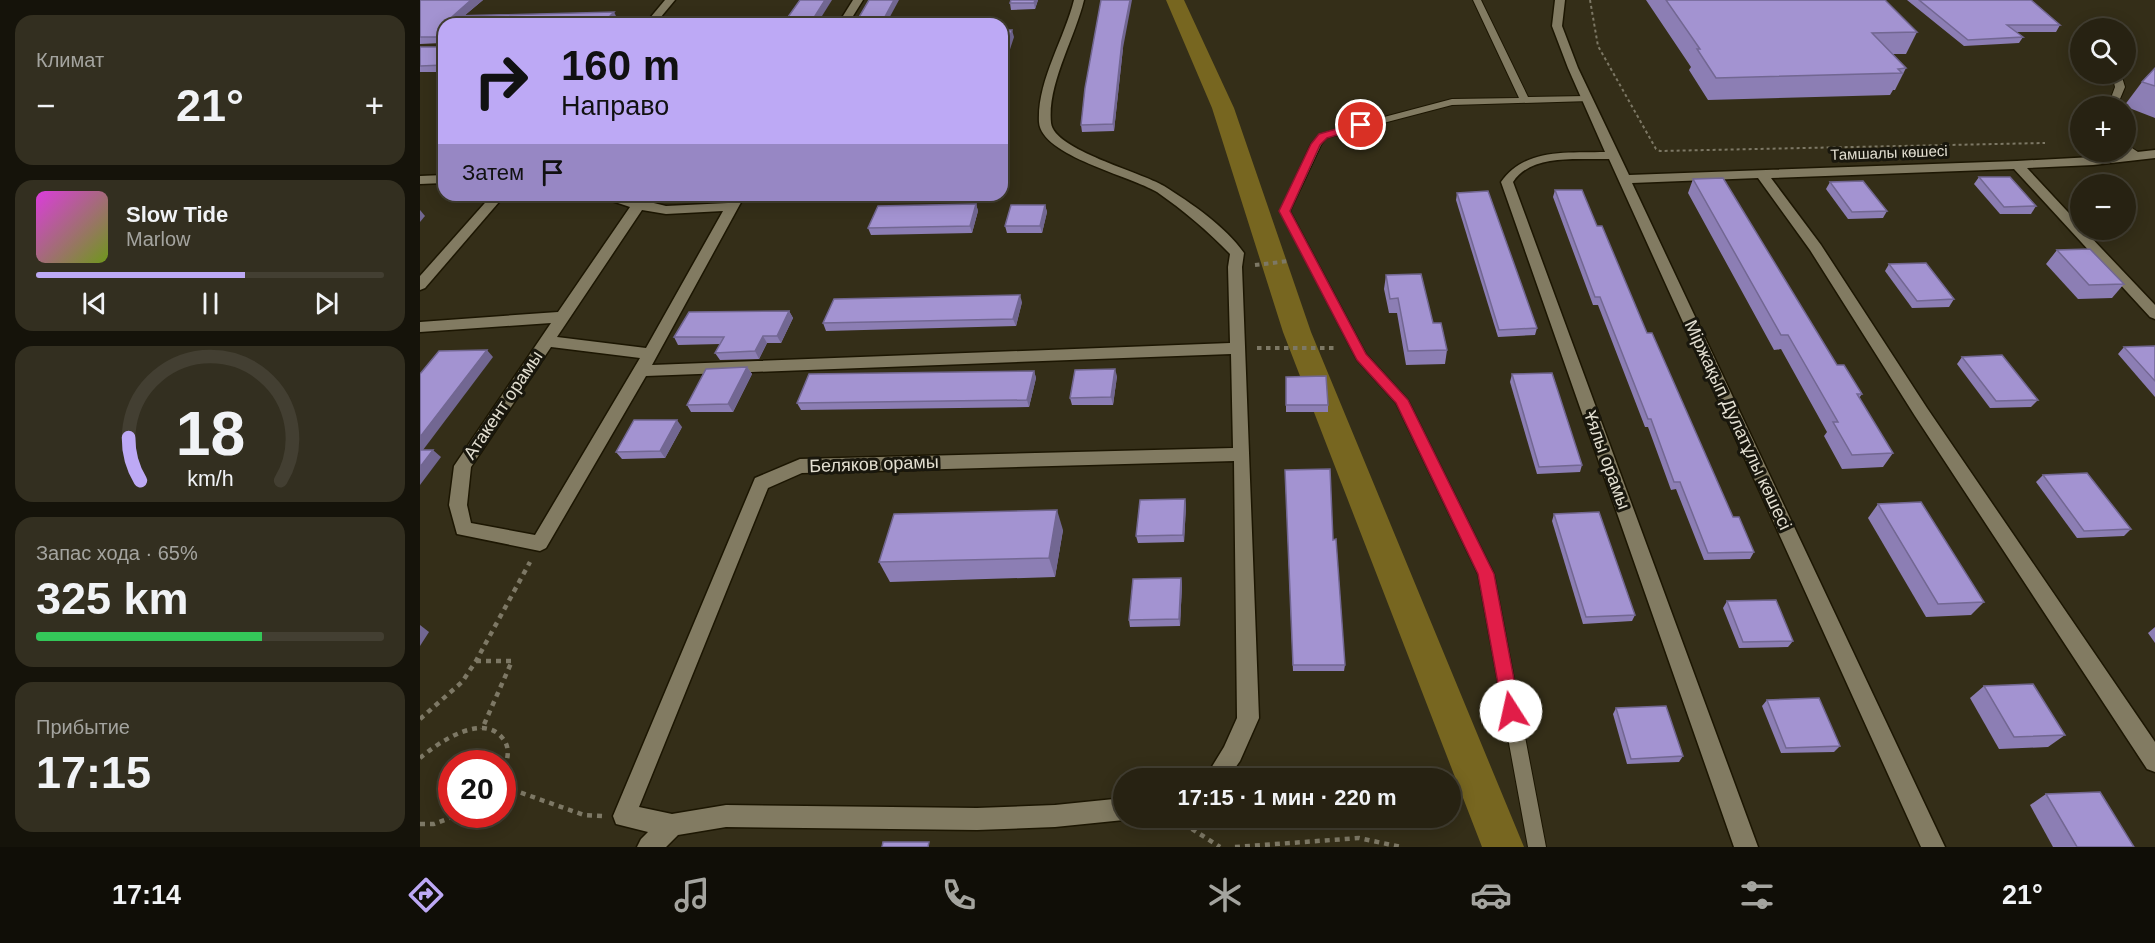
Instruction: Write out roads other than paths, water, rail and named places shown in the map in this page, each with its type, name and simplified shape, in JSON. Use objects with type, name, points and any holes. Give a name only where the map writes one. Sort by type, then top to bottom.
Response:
[{"type":"street","points":[[655,18],[670,0]]},
{"type":"street","points":[[847,18],[858,0]]},
{"type":"street","points":[[1079,0],[1077,13],[1051,76],[1044,125],[1051,138],[1148,182],[1218,232],[1237,253],[1235,267],[1248,718],[1232,754],[1223,768]]},
{"type":"street","name":"Міржақып Дулатұлы көшесі","points":[[1560,0],[1557,26],[1587,99],[1933,847]]},
{"type":"street","name":"Тамшалы көшесі","points":[[1624,179],[2017,165],[2093,161],[2155,154]]},
{"type":"street","name":"Ұялы орамы","points":[[1614,155],[1538,159],[1519,166],[1510,174],[1507,183],[1746,847]]},
{"type":"street","points":[[2017,165],[2155,314]]},
{"type":"street","points":[[1762,174],[1816,248],[1921,412],[2155,761]]},
{"type":"street","points":[[420,180],[438,180]]},
{"type":"street","points":[[420,285],[494,201]]},
{"type":"street","points":[[628,201],[666,210],[735,201]]},
{"type":"street","points":[[641,371],[735,201]]},
{"type":"street","points":[[546,341],[638,204]]},
{"type":"street","points":[[420,327],[562,317]]},
{"type":"street","name":"Атакент орамы","points":[[641,371],[540,543],[463,529],[458,505],[463,466],[546,341],[650,354]]},
{"type":"street","points":[[641,371],[1238,348]]},
{"type":"street","name":"Беляков орамы","points":[[672,825],[624,816],[761,483],[800,466],[1242,454]]},
{"type":"street","points":[[649,847],[672,825],[726,816],[977,819],[1056,816],[1113,809]]},
{"type":"lane","points":[[1477,0],[1525,100]]},
{"type":"lane","points":[[1536,847],[1486,574],[1401,400],[1361,357],[1285,211],[1316,144],[1323,136],[1452,102],[1587,99]]},
{"type":"waterway","points":[[1175,0],[1223,108],[1297,332],[1503,847]]}]
